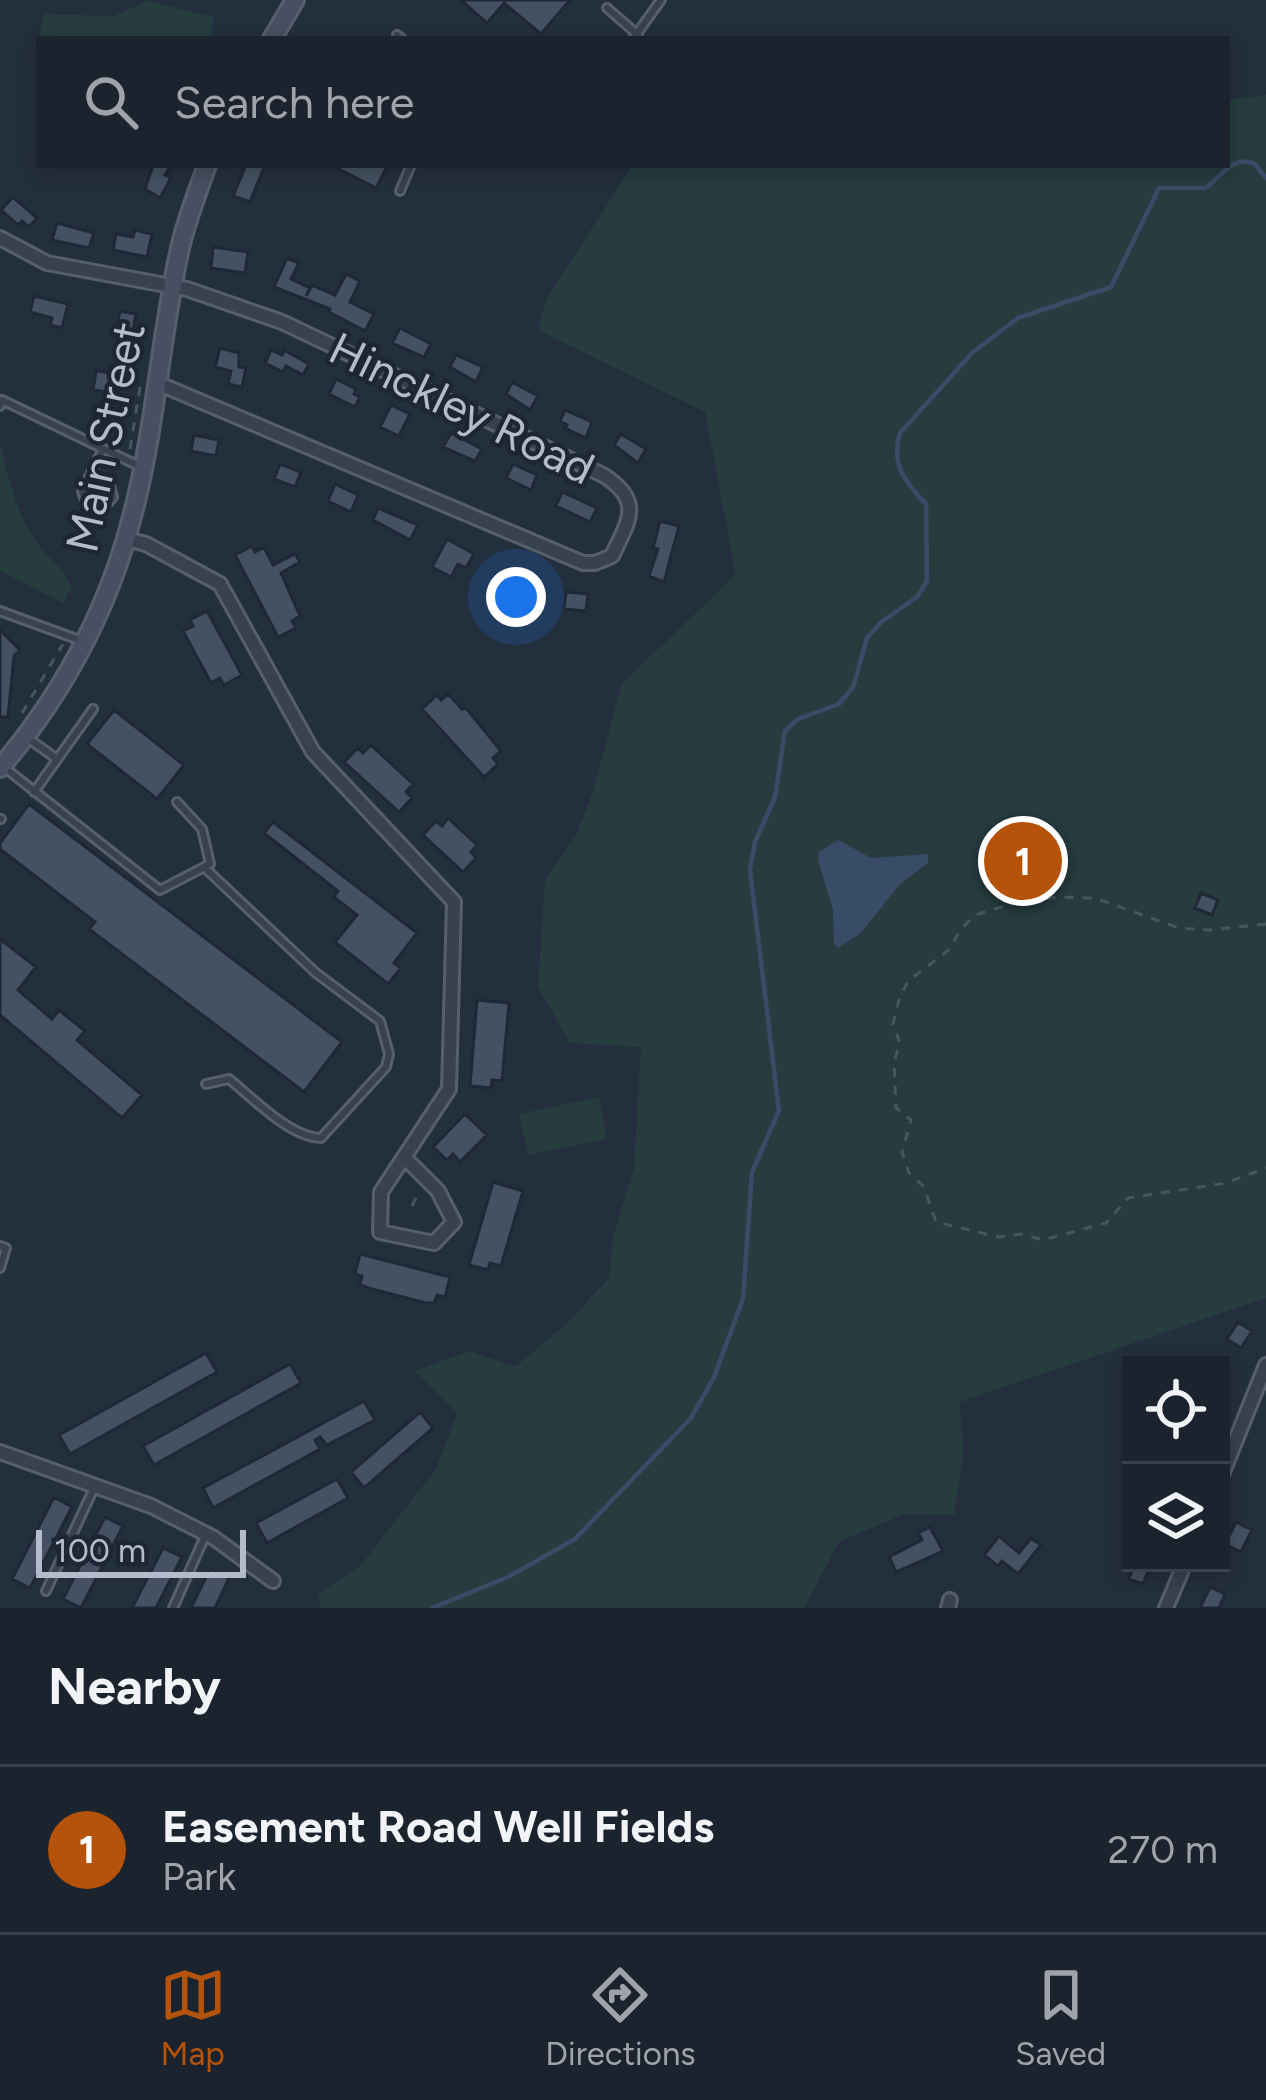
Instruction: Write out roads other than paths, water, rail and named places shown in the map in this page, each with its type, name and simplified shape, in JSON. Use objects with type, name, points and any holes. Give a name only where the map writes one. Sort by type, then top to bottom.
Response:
[{"type":"main road","points":[[274,36],[295,0]]},
{"type":"main road","name":"Main Street","points":[[1,767],[26,736],[126,539],[150,377],[184,231],[206,168]]},
{"type":"street","points":[[0,238],[47,263],[173,287]]},
{"type":"street","name":"Hinckley Road","points":[[150,377],[583,563],[612,556],[630,513],[619,485],[568,456],[282,322],[173,287]]},
{"type":"street","points":[[126,539],[146,544],[220,584],[314,752],[454,902],[449,1089],[404,1157],[381,1192],[380,1232],[434,1243],[454,1222],[438,1191],[404,1157]]},
{"type":"street","points":[[1226,1464],[1266,1365]]},
{"type":"street","points":[[0,1452],[151,1506],[206,1534],[273,1580]]},
{"type":"street","points":[[1166,1608],[1181,1572]]},
{"type":"lane","points":[[636,36],[661,0]]},
{"type":"lane","points":[[607,8],[634,36]]},
{"type":"lane","points":[[400,191],[410,168]]},
{"type":"lane","points":[[0,406],[2,400],[135,464]]},
{"type":"lane","points":[[92,475],[110,486],[112,497],[97,509],[83,501],[82,491],[103,449]]},
{"type":"lane","points":[[0,611],[76,639]]},
{"type":"lane","points":[[34,792],[93,710]]},
{"type":"lane","points":[[26,736],[58,760]]},
{"type":"lane","points":[[1,767],[155,888],[166,890],[206,869],[211,856],[202,829],[177,802]]},
{"type":"lane","points":[[206,869],[316,974],[380,1021],[388,1054],[386,1067],[321,1138],[311,1138],[282,1120],[229,1079],[206,1084]]},
{"type":"lane","points":[[0,1246],[6,1248],[0,1268]]},
{"type":"lane","points":[[46,1591],[96,1485]]},
{"type":"lane","points":[[173,1608],[206,1534]]},
{"type":"water","points":[[838,840],[871,858],[928,854],[928,863],[899,885],[861,933],[838,948],[818,860],[819,852]]},
{"type":"waterway","points":[[1230,167],[1241,162],[1255,164],[1266,178]]},
{"type":"waterway","points":[[432,1608],[508,1577],[575,1539],[691,1418],[714,1377],[743,1299],[752,1172],[779,1111],[750,870],[755,842],[775,797],[785,731],[798,719],[839,704],[853,687],[867,638],[917,597],[927,581],[926,504],[899,464],[900,433],[973,352],[1018,318],[1111,287],[1159,188],[1206,188],[1228,168]]},
{"type":"place","name":"Easement Road Well Fields","points":[[1023,861]]}]
